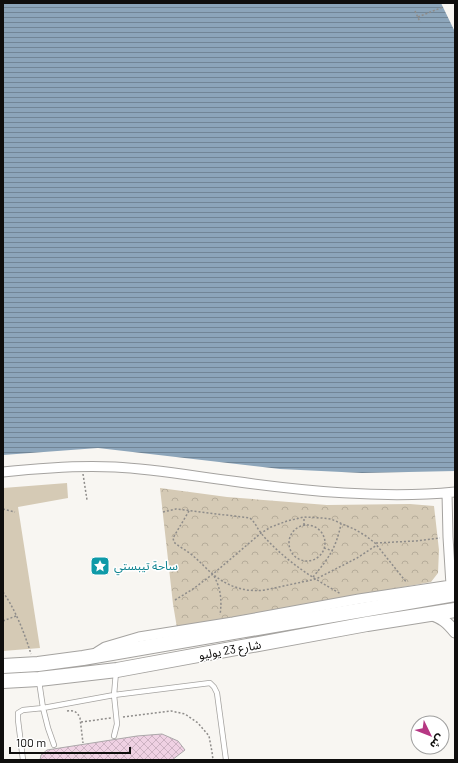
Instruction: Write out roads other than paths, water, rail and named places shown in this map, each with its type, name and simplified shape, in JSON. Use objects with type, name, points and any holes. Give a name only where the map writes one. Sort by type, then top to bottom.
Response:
[{"type":"main road","name":"شارع 23 يوليو","points":[[3,666],[36,664],[83,658],[454,588]]},
{"type":"main road","name":"شارع 23 يوليو","points":[[3,681],[39,679],[117,670],[374,622],[455,610]]},
{"type":"main road","points":[[36,664],[39,679]]},
{"type":"street","points":[[3,472],[82,466],[115,467],[290,488],[357,494],[396,495],[451,492],[448,537],[454,588],[413,591],[367,604],[353,600],[140,638],[105,647],[83,658]]},
{"type":"street","points":[[429,614],[448,623],[455,632]]},
{"type":"lane","points":[[114,736],[117,724],[114,696],[117,670]]},
{"type":"lane","points":[[39,679],[43,708],[54,745]]},
{"type":"lane","points":[[23,760],[18,713],[23,710],[210,683],[217,693],[226,760]]},
{"type":"water","points":[[3,3],[441,3],[455,32],[455,471],[362,473],[280,469],[98,448],[3,455]]},
{"type":"place","name":"ساحة تيبستي","points":[[100,566]]}]
